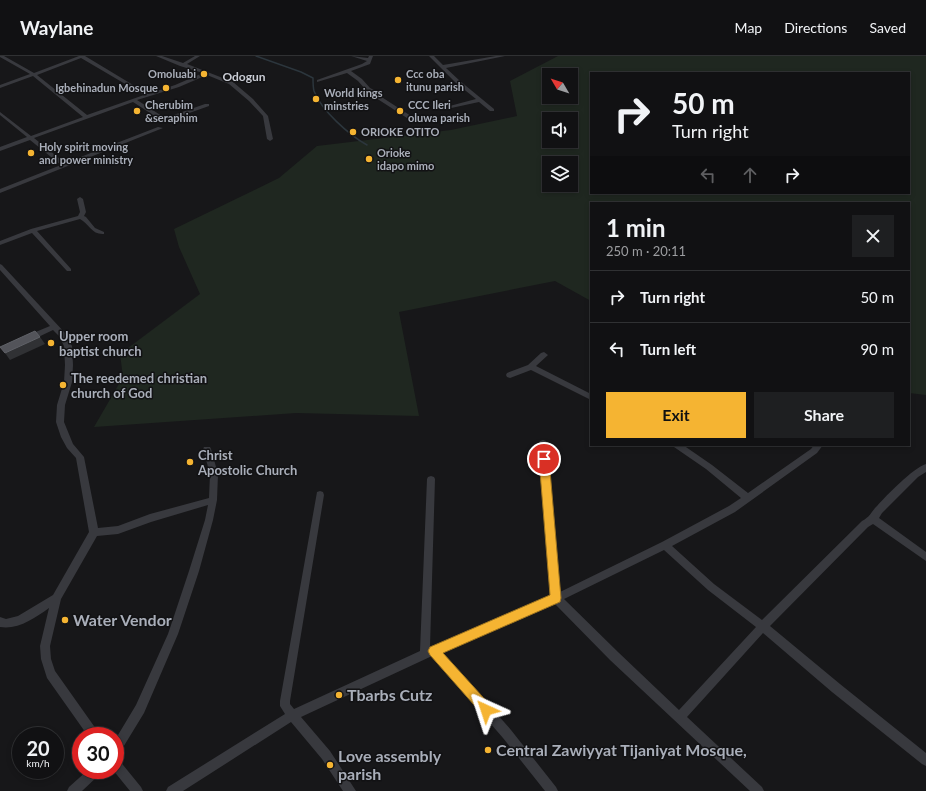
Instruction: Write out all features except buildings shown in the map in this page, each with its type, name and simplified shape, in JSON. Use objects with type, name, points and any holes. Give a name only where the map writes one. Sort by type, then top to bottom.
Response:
[{"type":"street","points":[[1,56],[34,75],[86,117]]},
{"type":"street","points":[[0,87],[82,56],[147,95]]},
{"type":"street","points":[[158,56],[231,83],[258,106],[265,116],[270,139]]},
{"type":"street","points":[[182,65],[198,56]]},
{"type":"street","points":[[352,56],[370,58]]},
{"type":"street","points":[[431,56],[492,110]]},
{"type":"street","points":[[442,67],[503,56]]},
{"type":"street","points":[[319,81],[364,65],[370,58]]},
{"type":"street","points":[[348,71],[378,97],[409,117]]},
{"type":"street","points":[[0,148],[147,95],[177,86],[207,73]]},
{"type":"street","points":[[133,100],[164,120],[207,105]]},
{"type":"street","points":[[444,109],[480,100]]},
{"type":"street","points":[[0,113],[64,165]]},
{"type":"street","points":[[0,122],[8,120]]},
{"type":"street","points":[[0,191],[160,128]]},
{"type":"street","points":[[80,199],[83,212],[80,217]]},
{"type":"street","points":[[0,243],[33,230],[80,217],[84,218],[93,229],[102,233]]},
{"type":"street","points":[[33,230],[69,270]]},
{"type":"street","points":[[0,266],[53,327],[62,335],[68,346],[68,382],[61,405],[60,422],[70,446],[80,457],[94,532],[56,598],[45,646],[46,659],[51,674],[89,727]]},
{"type":"street","points":[[20,343],[53,327]]},
{"type":"street","points":[[510,375],[531,366],[544,355]]},
{"type":"street","points":[[531,366],[590,396]]},
{"type":"street","points":[[543,443],[556,598],[758,791]]},
{"type":"street","points":[[678,446],[709,467],[748,498]]},
{"type":"street","points":[[172,791],[293,715],[556,598],[665,545],[721,515],[748,498],[814,452],[818,446]]},
{"type":"street","points":[[124,735],[140,709],[173,634],[209,520],[213,500],[214,474],[207,449]]},
{"type":"street","points":[[680,717],[763,626],[865,524],[873,519],[879,510],[915,475],[926,467]]},
{"type":"street","points":[[430,478],[430,653],[507,734],[552,791]]},
{"type":"street","points":[[320,495],[292,664],[286,689],[285,706],[326,755],[350,791]]},
{"type":"street","points":[[94,532],[118,530],[150,518],[213,500]]},
{"type":"street","points":[[873,519],[926,557]]},
{"type":"street","points":[[665,545],[711,586],[763,626],[836,688],[926,760]]},
{"type":"street","points":[[0,622],[4,624],[11,624],[19,621],[56,598]]},
{"type":"street","points":[[124,775],[137,791]]},
{"type":"street","points":[[73,791],[86,779]]},
{"type":"shaded area","points":[[558,56],[926,56],[926,395],[910,393],[910,202],[590,202],[590,300],[555,281],[399,312],[419,416],[296,413],[94,427],[123,377],[120,354],[200,294],[179,247],[174,229],[279,178],[317,146],[451,130],[517,116],[510,81]]},
{"type":"waterway","points":[[256,56],[301,72],[313,78],[314,91],[329,114],[344,129],[367,145]]},
{"type":"place","name":"Omoluabi","points":[[204,74]]},
{"type":"place","name":"Ccc oba itunu parish","points":[[398,80]]},
{"type":"place","name":"Igbehinadun Mosque","points":[[166,88]]},
{"type":"place","name":"World kings minstries","points":[[316,99]]},
{"type":"place","name":"Cherubim &seraphim","points":[[137,111]]},
{"type":"place","name":"CCC Ileri oluwa parish","points":[[400,111]]},
{"type":"place","name":"ORIOKE OTITO","points":[[353,132]]},
{"type":"place","name":"Holy spirit moving and power ministry","points":[[31,153]]},
{"type":"place","name":"Orioke idapo mimo","points":[[369,159]]},
{"type":"place","name":"Upper room baptist church","points":[[51,343]]},
{"type":"place","name":"The reedemed christian church of God","points":[[63,385]]},
{"type":"place","name":"Christ Apostolic Church","points":[[190,462]]},
{"type":"place","name":"Water Vendor","points":[[65,620]]},
{"type":"place","name":"Tbarbs Cutz","points":[[339,695]]},
{"type":"place","name":"Central Zawiyyat Tijaniyat Mosque,","points":[[488,750]]},
{"type":"place","name":"Love assembly parish","points":[[330,765]]},
{"type":"district","name":"Odogun","points":[[244,77]]},
{"type":"route","points":[[486,710],[434,651],[556,598],[544,459]]}]
